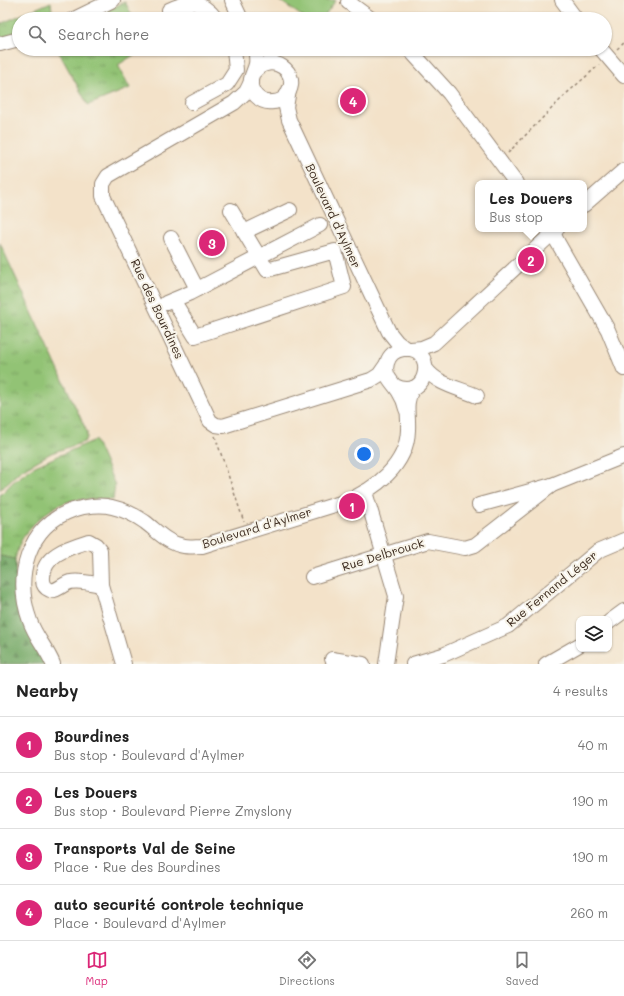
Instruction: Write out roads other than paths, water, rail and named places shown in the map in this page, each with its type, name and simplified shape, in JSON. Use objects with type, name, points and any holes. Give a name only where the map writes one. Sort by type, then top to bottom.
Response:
[{"type":"street","points":[[88,12],[113,0]]},
{"type":"street","points":[[232,0],[238,12]]},
{"type":"street","points":[[562,0],[571,12]]},
{"type":"street","points":[[349,1],[362,12]]},
{"type":"street","points":[[169,10],[184,3],[194,2],[211,12]]},
{"type":"street","points":[[0,44],[12,41]]},
{"type":"street","points":[[192,103],[226,84],[236,70],[235,56]]},
{"type":"street","points":[[256,56],[253,77],[254,93],[265,101],[275,102],[283,99],[289,90],[291,81],[288,73],[282,66],[272,63],[262,56]]},
{"type":"street","points":[[415,56],[449,93],[514,180]]},
{"type":"street","points":[[607,56],[624,76]]},
{"type":"street","points":[[253,77],[262,65],[272,63]]},
{"type":"street","name":"Rue des Bourdines","points":[[253,77],[246,92],[234,103],[108,176],[103,184],[103,196],[210,421],[216,425],[223,426],[372,380]]},
{"type":"street","name":"Boulevard d'Aylmer","points":[[289,90],[286,107],[289,120],[340,247],[389,332],[397,342],[408,349]]},
{"type":"street","name":"Rue des Bourdines","points":[[234,103],[249,100],[265,101]]},
{"type":"street","name":"Boulevard d'Aylmer","points":[[265,101],[280,110],[289,120]]},
{"type":"street","points":[[587,202],[624,170]]},
{"type":"street","points":[[174,300],[195,336],[344,287],[340,247],[267,270],[231,210]]},
{"type":"street","points":[[244,232],[290,210]]},
{"type":"street","points":[[156,308],[197,289],[320,225]]},
{"type":"street","points":[[372,380],[397,351],[422,348],[434,343],[552,232]]},
{"type":"street","points":[[555,232],[558,243],[608,330],[624,369]]},
{"type":"street","points":[[171,238],[197,289]]},
{"type":"street","name":"Boulevard d'Aylmer","points":[[388,361],[389,332]]},
{"type":"street","points":[[417,385],[434,343]]},
{"type":"street","points":[[408,349],[419,354],[432,376],[443,383],[477,396]]},
{"type":"street","points":[[388,361],[387,375],[394,385]]},
{"type":"street","points":[[372,380],[383,380],[404,389],[429,381],[443,383]]},
{"type":"street","name":"Boulevard d'Aylmer","points":[[53,664],[30,621],[24,592],[25,565],[31,544],[44,527],[60,514],[83,506],[110,506],[130,512],[166,539],[183,546],[202,546],[344,502],[365,492],[390,472],[404,450],[408,430],[406,409],[403,399],[394,385]]},
{"type":"street","name":"Boulevard d'Aylmer","points":[[406,409],[407,400],[417,385]]},
{"type":"street","points":[[479,506],[552,485],[624,456]]},
{"type":"street","name":"Rue Delbrouck","points":[[312,577],[428,541],[465,548],[475,545],[552,485]]},
{"type":"street","points":[[365,492],[396,596],[386,664]]},
{"type":"street","name":"Rue Fernand Léger","points":[[413,664],[443,655],[508,626],[598,551],[624,540]]},
{"type":"street","points":[[101,585],[84,581],[70,582],[54,590],[49,590],[45,587],[43,581],[43,571],[49,561],[65,548],[89,541],[96,545],[100,550],[101,585],[124,664]]},
{"type":"street","points":[[612,620],[624,611]]},
{"type":"street","points":[[546,664],[576,647]]},
{"type":"street","points":[[332,659],[363,664]]},
{"type":"place","name":"auto securité controle technique","points":[[353,101]]},
{"type":"place","name":"Transports Val de Seine","points":[[212,243]]},
{"type":"place","name":"Les Douers","points":[[531,260]]},
{"type":"place","name":"Bourdines","points":[[352,506]]}]
